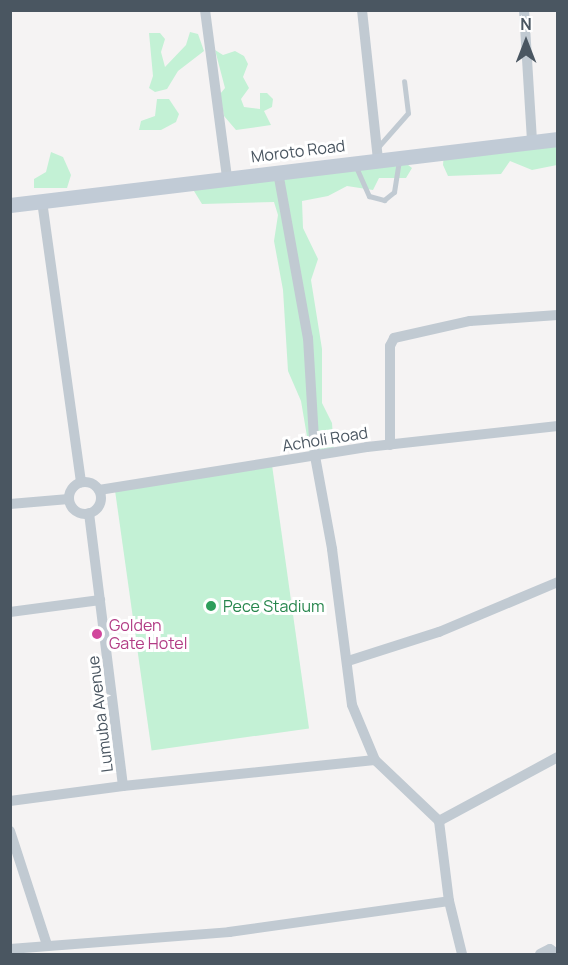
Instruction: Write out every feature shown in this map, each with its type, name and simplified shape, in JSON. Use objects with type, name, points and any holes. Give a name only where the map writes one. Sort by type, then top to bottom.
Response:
[{"type":"main road","name":"Moroto Road","points":[[10,204],[354,162],[378,154],[400,157],[532,140],[558,139]]},
{"type":"street","points":[[205,10],[227,177]]},
{"type":"street","points":[[362,10],[378,154]]},
{"type":"street","points":[[524,10],[532,140]]},
{"type":"street","points":[[278,172],[308,338],[315,456],[348,661],[352,705],[375,760],[439,820],[449,901],[462,954]]},
{"type":"street","points":[[42,201],[81,482]]},
{"type":"street","points":[[390,446],[390,346],[394,338],[470,321],[558,315]]},
{"type":"street","name":"Acholi Road","points":[[99,490],[315,456],[558,426]]},
{"type":"street","points":[[81,482],[93,484],[99,490],[100,502],[88,513],[76,510],[69,499],[72,489],[81,482]]},
{"type":"street","points":[[10,504],[69,499]]},
{"type":"street","points":[[10,612],[100,600],[88,513]]},
{"type":"street","points":[[348,661],[439,632],[558,582]]},
{"type":"street","name":"Lumuba Avenue","points":[[10,801],[123,786],[100,600]]},
{"type":"street","points":[[439,820],[558,757]]},
{"type":"street","points":[[123,786],[375,760]]},
{"type":"street","points":[[10,831],[47,945]]},
{"type":"street","points":[[10,949],[229,932],[449,901]]},
{"type":"street","points":[[540,954],[555,949]]},
{"type":"lane","points":[[378,154],[408,113],[404,81]]},
{"type":"lane","points":[[354,162],[369,196],[384,200],[394,192],[400,157]]},
{"type":"green space","points":[[190,32],[198,34],[204,51],[178,71],[167,89],[155,92],[149,88],[153,76],[149,33],[160,33],[165,39],[161,52],[165,67],[186,45]]},
{"type":"green space","points":[[215,50],[223,55],[235,51],[244,56],[248,64],[243,77],[249,88],[241,99],[244,107],[260,109],[260,93],[267,93],[273,99],[272,107],[264,111],[271,125],[236,130],[224,116],[220,94],[225,88]]},
{"type":"green space","points":[[157,99],[169,99],[179,114],[176,122],[161,130],[139,130],[141,121],[155,116]]},
{"type":"green space","points":[[557,142],[557,165],[532,170],[510,161],[501,174],[448,176],[443,165],[444,152]]},
{"type":"green space","points":[[51,152],[63,157],[71,175],[67,188],[34,188],[34,179],[46,172]]},
{"type":"green space","points":[[403,161],[412,168],[406,178],[379,178],[373,190],[347,186],[328,196],[302,201],[303,228],[318,259],[311,280],[322,349],[322,403],[332,423],[334,451],[310,454],[301,401],[288,371],[283,290],[274,241],[278,215],[274,202],[202,204],[194,191],[196,179],[285,180],[291,173]]},
{"type":"green space","name":"Pece Stadium","points":[[272,465],[309,728],[152,751],[115,487]]},
{"type":"place","name":"Pece Stadium","points":[[211,606]]},
{"type":"place","name":"Golden Gate Hotel","points":[[97,634]]}]
